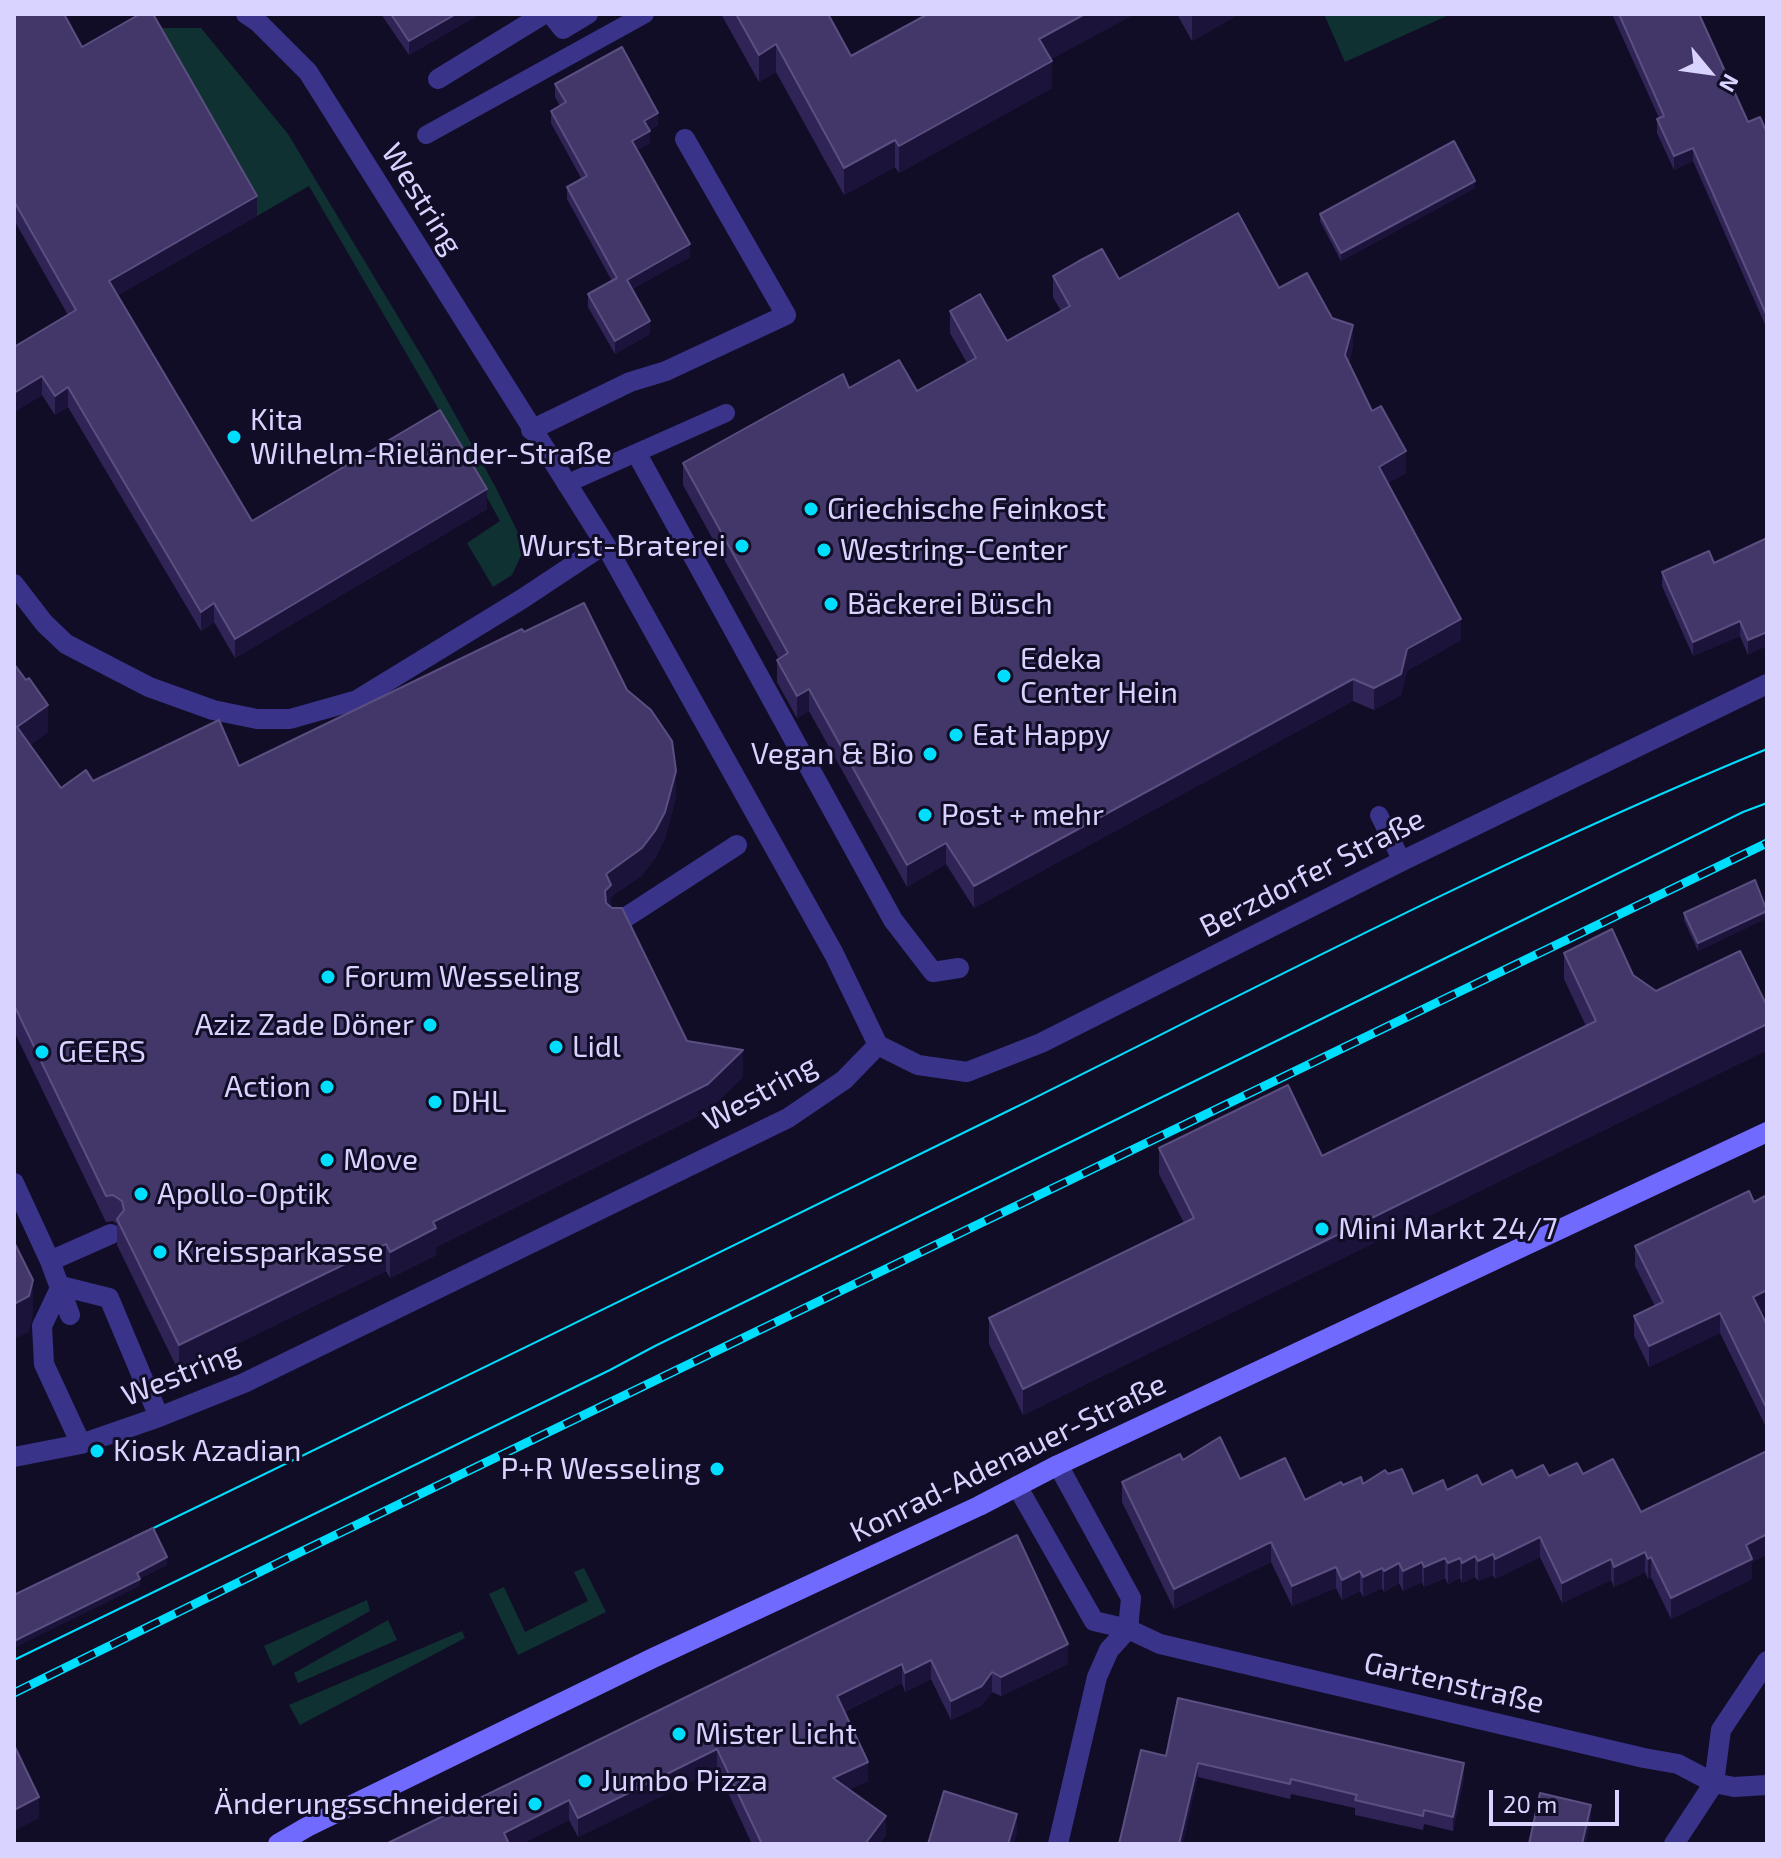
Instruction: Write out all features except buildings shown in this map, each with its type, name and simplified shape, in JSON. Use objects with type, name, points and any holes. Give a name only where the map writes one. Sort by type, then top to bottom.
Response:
[{"type":"main road","name":"Konrad-Adenauer-Straße","points":[[278,1844],[653,1658],[1767,1132]]},
{"type":"street","name":"Westring","points":[[14,1457],[81,1444],[244,1383],[788,1118],[844,1080],[878,1045],[834,954],[605,544],[308,72],[246,14]]},
{"type":"street","points":[[438,79],[544,14]]},
{"type":"street","points":[[551,14],[563,29],[588,14]]},
{"type":"street","points":[[531,430],[630,382],[666,371],[786,315],[685,139]]},
{"type":"street","points":[[637,454],[893,920],[933,972],[959,968]]},
{"type":"street","points":[[14,584],[44,623],[66,644],[149,687],[213,710],[257,719],[290,719],[357,700],[605,544]]},
{"type":"street","name":"Berzdorfer Straße","points":[[878,1045],[918,1065],[967,1072],[1041,1043],[1402,861],[1767,684]]},
{"type":"street","points":[[617,923],[737,845]]},
{"type":"street","points":[[14,1183],[61,1286],[70,1315]]},
{"type":"street","points":[[50,1261],[111,1234]]},
{"type":"street","points":[[61,1286],[109,1298],[159,1417]]},
{"type":"street","points":[[61,1286],[42,1326],[44,1364],[81,1444]]},
{"type":"street","points":[[1058,1465],[1131,1598],[1128,1629],[1109,1650],[1097,1677],[1058,1844]]},
{"type":"street","name":"Gartenstraße","points":[[1017,1486],[1094,1621],[1128,1629],[1160,1644],[1678,1764],[1714,1783],[1734,1787],[1767,1785]]},
{"type":"street","points":[[1674,1844],[1714,1783],[1721,1730],[1767,1661]]},
{"type":"lane","points":[[426,135],[645,14]]},
{"type":"lane","points":[[566,484],[726,413]]},
{"type":"lane","points":[[1379,815],[1402,861]]},
{"type":"green space","points":[[1324,14],[1451,14],[1345,62]]},
{"type":"green space","points":[[150,28],[201,28],[288,134],[429,368],[495,486],[525,547],[512,575],[493,587],[467,543],[500,521],[309,186],[257,216]]},
{"type":"green space","points":[[584,1568],[606,1612],[518,1655],[489,1594],[504,1587],[525,1632],[588,1601],[574,1572]]},
{"type":"green space","points":[[367,1600],[370,1611],[273,1666],[264,1646]]},
{"type":"green space","points":[[388,1620],[397,1640],[298,1683],[294,1673]]},
{"type":"green space","points":[[462,1631],[465,1638],[300,1725],[289,1705]]},
{"type":"tram line","points":[[133,1538],[791,1218],[1480,877],[1767,749]]},
{"type":"tram line","points":[[14,1660],[1743,812],[1767,803]]},
{"type":"railway","points":[[14,1693],[1767,843]]},
{"type":"place","name":"Kita Wilhelm-Rieländer-Straße","points":[[234,437]]},
{"type":"place","name":"Griechische Feinkost","points":[[811,509]]},
{"type":"place","name":"Wurst-Braterei","points":[[742,546]]},
{"type":"place","name":"Westring-Center","points":[[824,550]]},
{"type":"place","name":"Bäckerei Büsch","points":[[831,604]]},
{"type":"place","name":"Edeka Center Hein","points":[[1004,676]]},
{"type":"place","name":"Eat Happy","points":[[956,735]]},
{"type":"place","name":"Vegan & Bio","points":[[930,754]]},
{"type":"place","name":"Post + mehr","points":[[925,815]]},
{"type":"place","name":"Forum Wesseling","points":[[328,977]]},
{"type":"place","name":"Aziz Zade Döner","points":[[430,1025]]},
{"type":"place","name":"Lidl","points":[[556,1047]]},
{"type":"place","name":"GEERS","points":[[42,1052]]},
{"type":"place","name":"Action","points":[[327,1087]]},
{"type":"place","name":"DHL","points":[[435,1102]]},
{"type":"place","name":"Move","points":[[327,1160]]},
{"type":"place","name":"Apollo-Optik","points":[[141,1194]]},
{"type":"place","name":"Mini Markt 24/7","points":[[1322,1229]]},
{"type":"place","name":"Kreissparkasse","points":[[160,1252]]},
{"type":"place","name":"Kiosk Azadian","points":[[97,1451]]},
{"type":"place","name":"P+R Wesseling","points":[[717,1469]]},
{"type":"place","name":"Mister Licht","points":[[679,1734]]},
{"type":"place","name":"Jumbo Pizza","points":[[585,1781]]},
{"type":"place","name":"Änderungsschneiderei","points":[[535,1804]]}]
